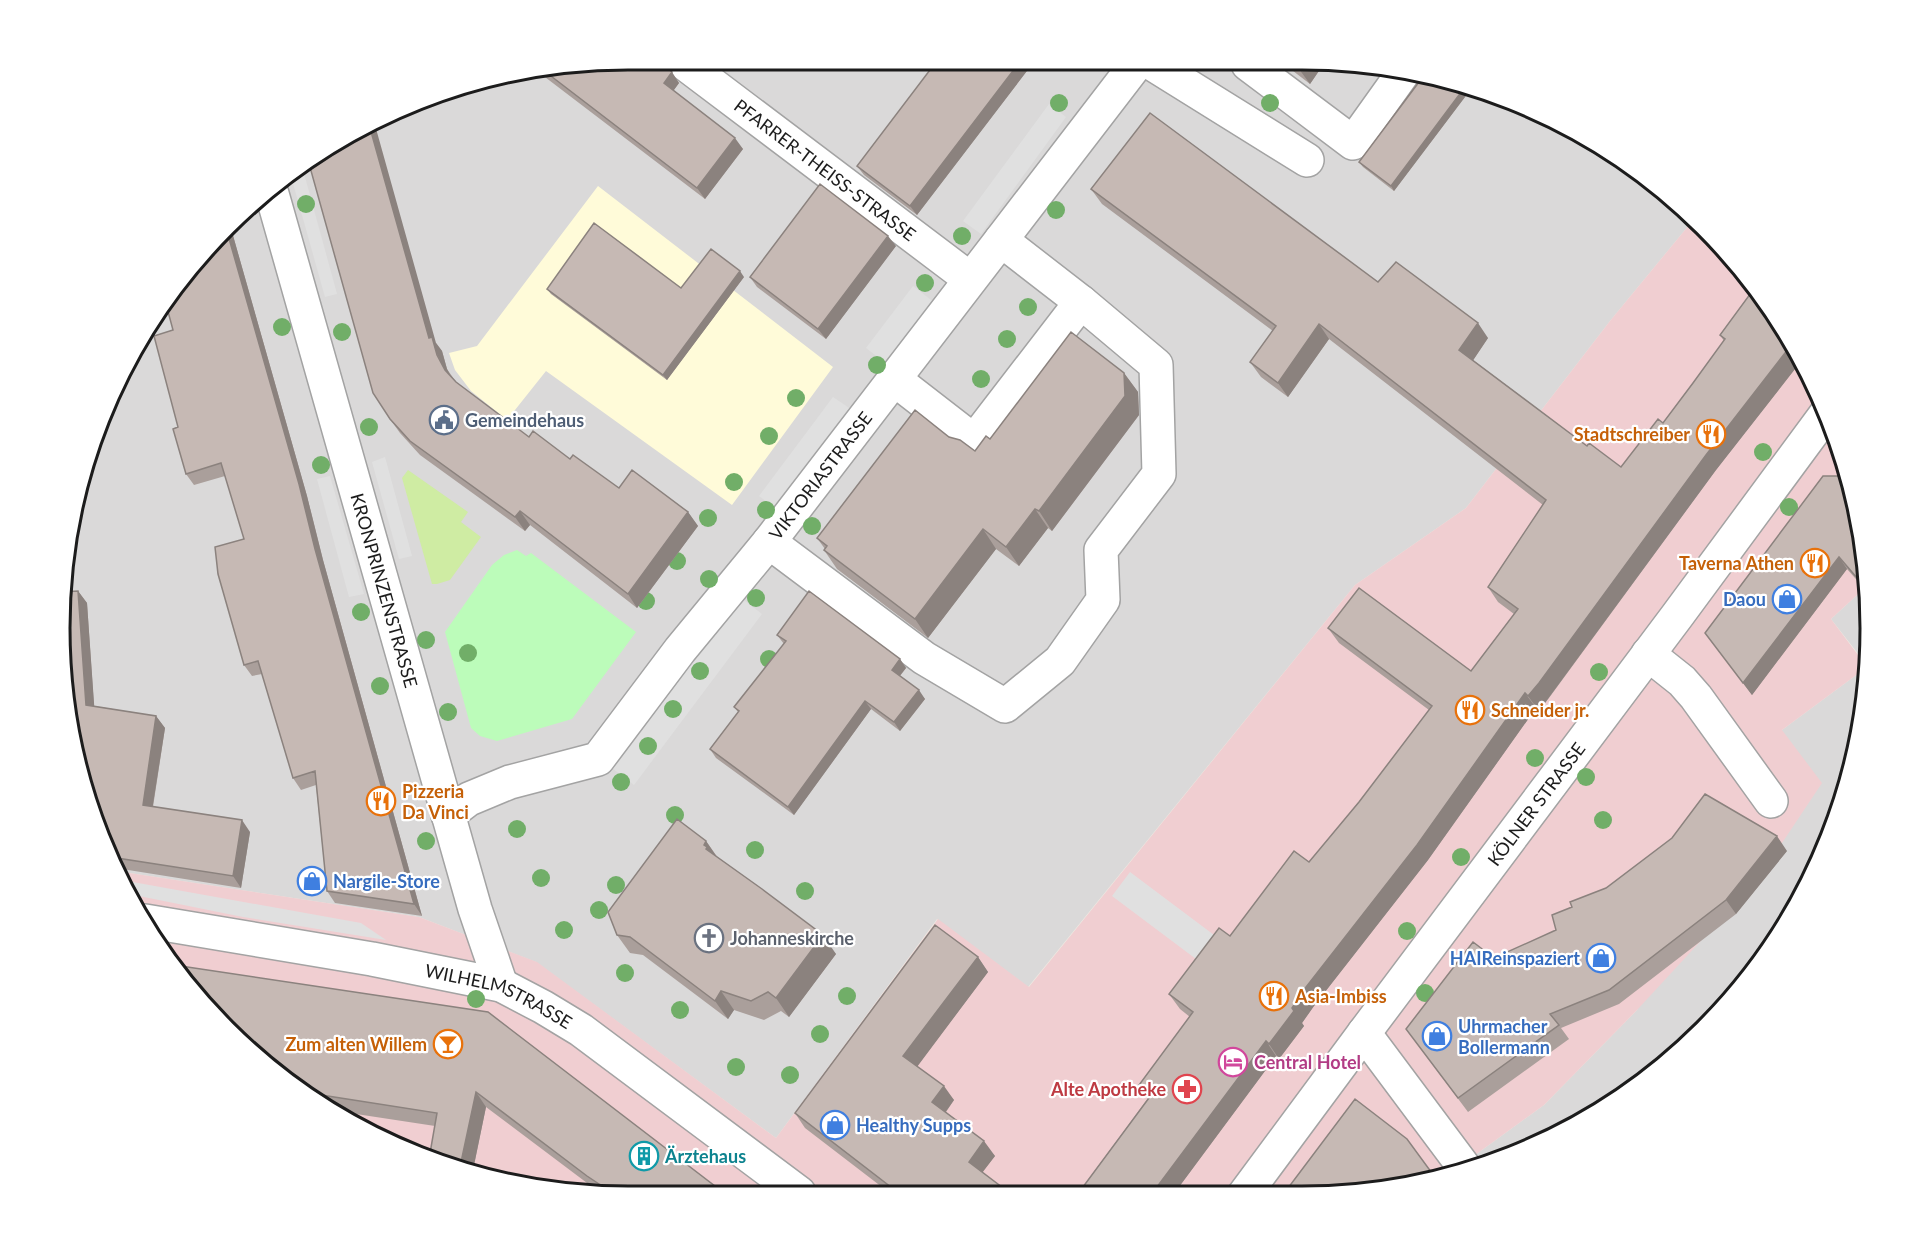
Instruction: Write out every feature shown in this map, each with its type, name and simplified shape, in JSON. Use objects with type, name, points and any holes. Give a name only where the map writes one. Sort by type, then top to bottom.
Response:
[{"type":"street","name":"PFARRER-THEISS-STRASSE","points":[[693,70],[970,279]]},
{"type":"street","name":"VIKTORIASTRASSE","points":[[448,815],[469,799],[510,782],[598,759],[680,650],[769,542],[1132,70]]},
{"type":"street","points":[[1162,70],[1307,160]]},
{"type":"street","points":[[1256,70],[1353,143],[1399,79]]},
{"type":"street","name":"KRONPRINZENSTRASSE","points":[[273,199],[448,815],[501,985]]},
{"type":"street","points":[[769,542],[924,658],[1005,706],[1060,661],[1103,600],[1101,550],[1159,474],[1156,365],[1081,302],[1001,240]]},
{"type":"street","points":[[894,379],[974,441],[1081,302]]},
{"type":"street","name":"KÖLNER STRASSE","points":[[1251,1186],[1820,421]]},
{"type":"street","points":[[1648,654],[1682,681],[1696,697],[1771,801]]},
{"type":"street","name":"WILHELMSTRASSE","points":[[154,923],[372,959],[501,985],[580,1030],[790,1186]]},
{"type":"street","points":[[1364,1033],[1461,1163]]},
{"type":"shaded area","points":[[628,70],[1302,70],[1339,72],[1411,81],[1482,100],[1516,113],[1582,145],[1613,165],[1642,186],[1688,226],[1610,321],[1466,508],[1355,585],[1028,987],[937,919],[776,1138],[536,962],[419,917],[127,873],[100,808],[81,737],[75,701],[70,628],[75,556],[81,520],[100,449],[128,382],[165,318],[209,261],[234,234],[289,186],[349,145],[415,113],[449,100],[520,81],[592,72]]},
{"type":"shaded area","points":[[1049,104],[1066,117],[981,234],[963,221]]},
{"type":"shaded area","points":[[304,175],[337,294],[325,297],[293,183]]},
{"type":"shaded area","points":[[598,186],[833,367],[732,505],[546,371],[507,420],[471,391],[455,370],[449,353],[477,346]]},
{"type":"shaded area","points":[[1688,226],[1722,261],[1766,318],[1786,350],[1818,415],[1841,484],[1856,556],[1859,593],[1831,619],[1859,657],[1858,673],[1782,730],[1822,783],[1758,879],[1637,1010],[1544,1105],[1466,1162],[1411,1176],[1375,1182],[1302,1186],[628,1186],[556,1182],[520,1176],[449,1157],[382,1129],[349,1112],[289,1071],[234,1023],[186,968],[145,908],[127,873],[419,917],[537,962],[776,1138],[938,919],[1029,987],[1355,585],[1466,508],[1610,321]]},
{"type":"shaded area","points":[[913,286],[939,306],[892,368],[866,348]]},
{"type":"shaded area","points":[[833,397],[858,414],[783,514],[759,496]]},
{"type":"shaded area","points":[[385,457],[412,556],[399,559],[372,462]]},
{"type":"shaded area","points":[[330,476],[364,594],[349,597],[317,479]]},
{"type":"shaded area","points":[[1859,593],[1859,655],[1831,619]]},
{"type":"shaded area","points":[[736,594],[762,614],[634,785],[608,765]]},
{"type":"shaded area","points":[[1858,673],[1850,737],[1831,808],[1818,842],[1786,908],[1745,968],[1697,1023],[1642,1071],[1613,1092],[1549,1129],[1516,1144],[1466,1162],[1544,1105],[1637,1010],[1782,730]]},
{"type":"shaded area","points":[[1130,872],[1218,938],[1200,962],[1112,896]]},
{"type":"shaded area","points":[[132,882],[361,923],[386,940],[243,917],[139,896]]},
{"type":"green space","points":[[408,470],[468,512],[461,522],[481,537],[450,580],[432,584],[402,478]]},
{"type":"green space","points":[[517,550],[526,556],[531,553],[636,632],[572,719],[497,741],[480,736],[471,728],[445,632],[492,565],[504,555]]},
{"type":"building","points":[[628,70],[670,70],[672,72],[664,83],[735,138],[697,188],[551,76]]},
{"type":"building","points":[[930,70],[1014,70],[910,206],[857,166]]},
{"type":"building","points":[[1418,83],[1460,94],[1391,186],[1359,162]]},
{"type":"building","points":[[1150,113],[1378,282],[1396,262],[1478,323],[1459,350],[1587,446],[1589,443],[1621,467],[1658,419],[1663,423],[1693,383],[1725,339],[1720,335],[1749,295],[1787,351],[1706,455],[1539,683],[1528,696],[1525,693],[1417,845],[1303,991],[1292,1008],[1294,1011],[1269,1044],[1266,1041],[1158,1186],[1084,1186],[1152,1094],[1139,1085],[1193,1012],[1169,994],[1219,928],[1230,936],[1294,851],[1309,862],[1359,802],[1432,706],[1328,628],[1359,588],[1471,671],[1518,609],[1488,587],[1546,500],[1319,324],[1278,383],[1250,362],[1276,326],[1091,189]]},
{"type":"building","points":[[372,133],[429,338],[432,337],[437,355],[445,370],[456,382],[529,437],[533,431],[570,459],[573,455],[619,488],[632,470],[688,512],[628,594],[520,511],[515,517],[410,441],[390,419],[373,393],[311,170]]},
{"type":"building","points":[[820,184],[888,236],[818,329],[750,277]]},
{"type":"building","points":[[594,223],[681,288],[711,249],[740,271],[663,375],[547,289]]},
{"type":"building","points":[[229,239],[414,904],[327,891],[315,771],[293,778],[258,661],[244,665],[218,574],[215,547],[244,539],[221,463],[186,474],[173,429],[178,427],[154,336],[173,330],[168,313],[186,289]]},
{"type":"building","points":[[1071,332],[1124,373],[1125,396],[1039,511],[1035,509],[1006,547],[983,529],[915,619],[824,550],[827,546],[817,538],[915,410],[949,437],[960,440],[975,451],[986,436],[990,439]]},
{"type":"building","points":[[1823,476],[1839,476],[1850,520],[1858,579],[1839,557],[1743,683],[1705,633]]},
{"type":"building","points":[[72,591],[78,591],[86,705],[156,716],[143,805],[242,820],[233,876],[121,859],[100,808],[81,737],[72,665],[70,628]]},
{"type":"building","points":[[809,591],[900,659],[892,670],[919,690],[894,722],[865,701],[788,807],[710,749],[739,711],[734,707],[786,641],[777,635]]},
{"type":"building","points":[[1705,794],[1777,836],[1726,900],[1609,990],[1550,1014],[1559,1025],[1458,1098],[1406,1029],[1473,942],[1494,958],[1556,930],[1552,915],[1572,907],[1570,902],[1606,888],[1672,838]]},
{"type":"building","name":"Johanneskirche","points":[[677,819],[706,841],[704,845],[706,849],[823,935],[776,998],[768,992],[751,1001],[721,991],[715,1001],[630,937],[617,935],[608,912]]},
{"type":"building","points":[[935,925],[978,957],[903,1056],[944,1086],[932,1102],[984,1141],[969,1162],[1000,1186],[890,1186],[795,1113]]},
{"type":"building","points":[[185,967],[488,1012],[715,1186],[601,1185],[476,1092],[461,1161],[431,1150],[437,1113],[323,1095],[289,1071],[234,1023]]},
{"type":"building","points":[[1355,1099],[1407,1139],[1431,1171],[1375,1182],[1290,1186]]},
{"type":"place","name":"Gemeindehaus","points":[[444,420]]},
{"type":"place","name":"Stadtschreiber","points":[[1711,434]]},
{"type":"place","name":"Taverna Athen","points":[[1815,563]]},
{"type":"place","name":"Daou","points":[[1787,599]]},
{"type":"place","name":"Schneider jr.","points":[[1470,710]]},
{"type":"place","name":"Pizzeria Da Vinci","points":[[381,801]]},
{"type":"place","name":"Nargile-Store","points":[[312,881]]},
{"type":"place","name":"Johanneskirche","points":[[709,938]]},
{"type":"place","name":"HAIReinspaziert","points":[[1601,958]]},
{"type":"place","name":"Asia-Imbiss","points":[[1274,996]]},
{"type":"place","name":"Uhrmacher Bollermann","points":[[1437,1036]]},
{"type":"place","name":"Zum alten Willem","points":[[448,1044]]},
{"type":"place","name":"Central Hotel","points":[[1233,1062]]},
{"type":"place","name":"Alte Apotheke","points":[[1187,1089]]},
{"type":"place","name":"Healthy Supps","points":[[835,1125]]},
{"type":"place","name":"Ärztehaus","points":[[644,1156]]}]
